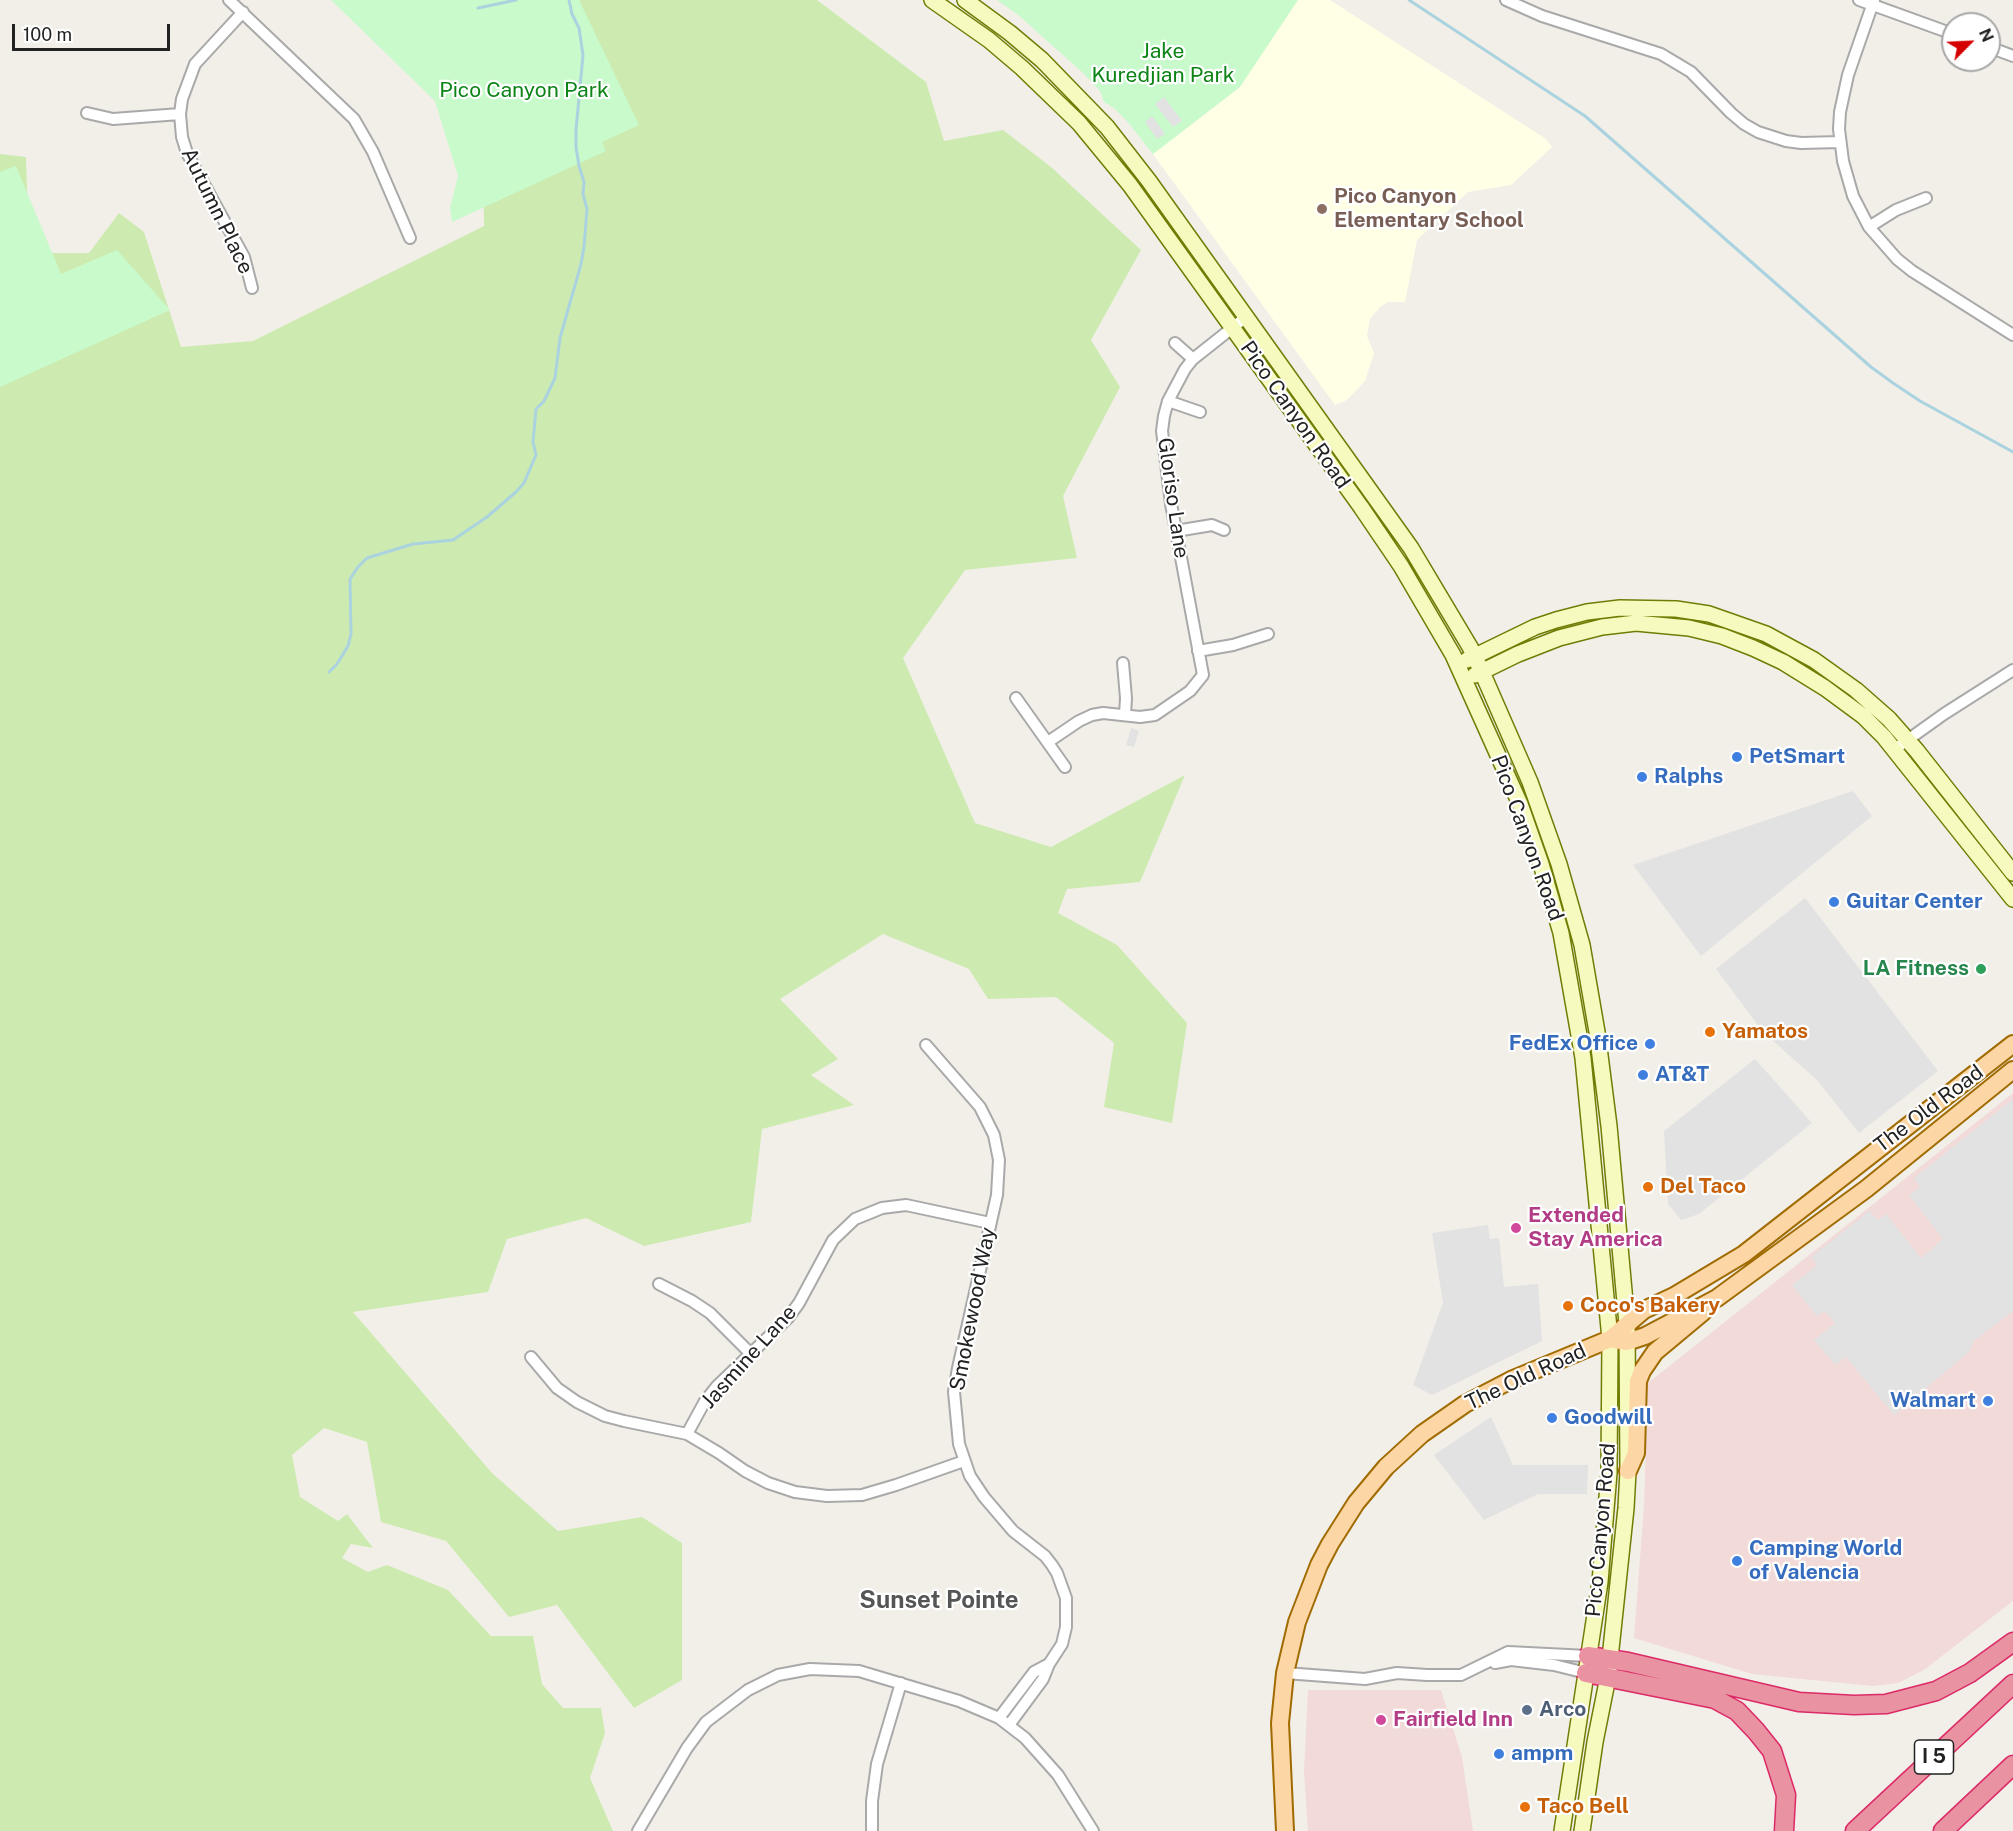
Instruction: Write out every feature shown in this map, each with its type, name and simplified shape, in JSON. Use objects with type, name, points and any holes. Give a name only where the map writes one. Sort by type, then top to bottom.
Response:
[{"type":"highway","points":[[1587,1665],[1611,1658],[1799,1702],[1854,1706],[1886,1704],[1936,1691],[1970,1673],[2013,1642]]},
{"type":"highway","points":[[1587,1665],[1608,1677],[1715,1699],[1737,1711],[1772,1751],[1786,1795],[1784,1831]]},
{"type":"highway","name":"I 5","points":[[1855,1831],[2013,1684]]},
{"type":"highway","points":[[1943,1831],[2013,1765]]},
{"type":"main road","name":"Pico Canyon Road","points":[[932,0],[997,47],[1079,123],[1130,185],[1233,327],[1401,566],[1458,666],[1520,804],[1541,864],[1561,933],[1582,1058],[1610,1340],[1606,1506],[1600,1582],[1562,1831]]},
{"type":"main road","name":"Pico Canyon Road","points":[[965,0],[1042,60],[1100,119],[1149,181],[1412,548],[1482,672],[1534,792],[1559,864],[1582,945],[1597,1032],[1608,1118],[1627,1324],[1628,1471],[1611,1658],[1595,1742],[1582,1831]]},
{"type":"main road","points":[[1458,666],[1535,627],[1587,612],[1620,608],[1676,609],[1709,614],[1766,634],[1814,660],[1856,690],[1889,719],[1901,744],[2013,899]]},
{"type":"main road","points":[[1464,681],[1518,654],[1559,638],[1602,627],[1636,623],[1689,628],[1722,636],[1754,648],[1808,676],[1901,744],[2013,873]]},
{"type":"main road","name":"The Old Road","points":[[1285,1831],[1280,1723],[1285,1673],[1297,1622],[1319,1565],[1336,1534],[1356,1503],[1386,1467],[1432,1426],[1471,1400],[1511,1380],[1610,1340],[1644,1310],[1674,1296],[1744,1254],[2013,1044]]},
{"type":"main road","name":"The Old Road","points":[[1610,1340],[1627,1342],[1646,1335],[1717,1298],[1866,1189],[2013,1070]]},
{"type":"main road","points":[[1628,1471],[1636,1454],[1638,1381],[1642,1371],[1655,1352],[1689,1326],[1717,1298]]},
{"type":"street","points":[[230,0],[354,119],[373,152],[410,238]]},
{"type":"street","points":[[1506,0],[1542,16],[1661,54],[1691,72],[1744,124],[1764,134],[1801,143],[1840,142]]},
{"type":"street","points":[[1858,0],[1874,2],[1941,29]]},
{"type":"street","points":[[1874,2],[1848,75],[1840,112],[1840,142],[1846,178],[1852,196],[1882,244],[1912,271],[2013,335]]},
{"type":"street","name":"Autumn Place","points":[[243,12],[195,64],[182,99],[180,114],[182,137],[187,153],[243,257],[252,288]]},
{"type":"street","points":[[87,113],[113,119],[180,114]]},
{"type":"street","points":[[1869,226],[1896,210],[1926,198]]},
{"type":"street","name":"Gloriso Lane","points":[[1125,715],[1140,717],[1161,712],[1190,691],[1203,675],[1176,531],[1162,431],[1168,401],[1178,379],[1193,359],[1246,317]]},
{"type":"street","points":[[1175,343],[1193,359]]},
{"type":"street","points":[[1168,401],[1200,412]]},
{"type":"street","points":[[1176,531],[1212,525],[1224,530]]},
{"type":"street","points":[[1198,651],[1233,645],[1268,634]]},
{"type":"street","points":[[1048,742],[1092,715],[1103,712],[1125,715],[1123,663]]},
{"type":"street","points":[[1901,744],[2013,670]]},
{"type":"street","points":[[1016,698],[1065,767]]},
{"type":"street","name":"Smokewood Way","points":[[926,1045],[980,1107],[994,1135],[999,1160],[999,1175],[990,1223],[954,1392],[956,1426],[964,1461],[984,1497],[998,1515],[1013,1531],[1045,1556],[1057,1573],[1066,1598],[1066,1627],[1062,1644],[1049,1664],[1043,1679],[1009,1725]]},
{"type":"street","name":"Jasmine Lane","points":[[687,1434],[705,1401],[717,1386],[788,1318],[799,1303],[833,1240],[855,1219],[882,1208],[906,1204],[990,1223]]},
{"type":"street","points":[[660,1284],[710,1313],[751,1354]]},
{"type":"street","points":[[531,1357],[557,1388],[577,1402],[605,1416],[687,1434],[745,1471],[768,1483],[795,1492],[827,1496],[856,1495],[876,1491],[964,1461]]},
{"type":"street","points":[[1285,1673],[1365,1678],[1397,1672],[1461,1675],[1508,1652],[1587,1665]]},
{"type":"street","points":[[1483,1665],[1511,1660],[1554,1665],[1587,1665]]},
{"type":"street","name":"Smokewood Way","points":[[999,1718],[1034,1672],[1049,1664]]},
{"type":"street","points":[[638,1831],[687,1748],[706,1722],[748,1690],[778,1675],[810,1670],[859,1671],[959,1701],[999,1718],[1038,1752],[1058,1775],[1093,1831]]},
{"type":"street","points":[[872,1831],[872,1801],[877,1764],[901,1683]]},
{"type":"shaded area","name":"Pico Canyon Elementary School","points":[[1296,0],[1330,0],[1546,139],[1552,147],[1511,185],[1468,192],[1417,240],[1405,302],[1388,302],[1380,307],[1370,319],[1367,336],[1374,353],[1365,381],[1347,400],[1335,405],[1153,154],[1240,87]]},
{"type":"shaded area","points":[[1164,97],[1182,121],[1173,127],[1155,104]]},
{"type":"shaded area","points":[[1152,116],[1165,134],[1157,139],[1145,122]]},
{"type":"shaded area","points":[[1131,728],[1139,731],[1134,747],[1126,745]]},
{"type":"shaded area","points":[[1853,791],[1872,816],[1701,956],[1633,865]]},
{"type":"shaded area","points":[[1805,898],[1938,1071],[1859,1133],[1817,1080],[1763,1032],[1716,969]]},
{"type":"shaded area","points":[[1755,1059],[1812,1123],[1699,1214],[1681,1220],[1668,1204],[1664,1131]]},
{"type":"shaded area","points":[[2013,1093],[2013,1601],[1924,1670],[1898,1683],[1873,1686],[1752,1674],[1634,1638],[1644,1505],[1648,1383]]},
{"type":"shaded area","points":[[2013,1099],[2013,1311],[1974,1341],[1969,1352],[1894,1415],[1846,1357],[1835,1365],[1814,1340],[1835,1323],[1825,1311],[1817,1316],[1792,1285],[1817,1265],[1811,1257],[1869,1211],[1878,1220],[1886,1214],[1921,1258],[1943,1239],[1909,1195],[1920,1187],[1914,1178]]},
{"type":"shaded area","points":[[1488,1225],[1490,1239],[1499,1238],[1504,1287],[1538,1284],[1542,1341],[1432,1395],[1413,1385],[1443,1303],[1432,1233]]},
{"type":"shaded area","points":[[1491,1417],[1513,1465],[1588,1465],[1587,1494],[1538,1494],[1484,1520],[1434,1455]]},
{"type":"shaded area","points":[[1308,1690],[1441,1690],[1462,1757],[1473,1831],[1308,1831],[1304,1772]]},
{"type":"green space","name":"Pico Canyon Park","points":[[331,0],[579,0],[639,125],[602,142],[606,151],[452,222],[450,208],[458,176],[435,101]]},
{"type":"green space","points":[[555,0],[817,0],[926,82],[944,141],[1003,130],[1051,167],[1141,250],[1091,340],[1120,387],[1063,496],[1077,558],[965,570],[903,658],[975,823],[1051,847],[1185,775],[1140,882],[1067,889],[1058,913],[1117,945],[1187,1023],[1172,1123],[1104,1107],[1114,1043],[1056,997],[988,999],[969,969],[883,934],[780,999],[838,1059],[811,1075],[854,1105],[762,1129],[751,1222],[644,1246],[586,1218],[507,1239],[488,1292],[353,1312],[492,1473],[558,1531],[642,1517],[682,1543],[682,1680],[634,1708],[557,1605],[509,1617],[446,1541],[381,1522],[367,1442],[324,1428],[292,1455],[300,1497],[338,1521],[347,1514],[373,1548],[351,1544],[342,1558],[368,1572],[387,1565],[448,1590],[491,1636],[533,1636],[542,1684],[563,1708],[601,1708],[605,1733],[590,1778],[613,1831],[0,1831],[0,154],[26,157],[29,253],[89,253],[119,213],[144,232],[181,347],[253,341],[484,226],[482,52]]},
{"type":"green space","name":"Jake Kuredjian Park","points":[[997,0],[1298,0],[1240,87],[1153,154],[1127,121],[1104,102],[1100,91],[1082,72],[1017,14]]},
{"type":"green space","points":[[16,166],[61,274],[117,250],[170,310],[0,387],[0,172]]},
{"type":"waterway","points":[[478,8],[516,0]]},
{"type":"waterway","points":[[329,672],[348,646],[351,634],[350,579],[358,567],[367,558],[413,544],[453,540],[487,517],[516,492],[524,483],[536,455],[533,442],[536,409],[544,401],[555,378],[560,338],[581,264],[587,209],[576,147],[583,55],[579,28],[572,14],[569,0]]},
{"type":"waterway","points":[[1409,0],[1585,116],[1871,367],[1920,401],[2013,452]]},
{"type":"place","name":"Pico Canyon Elementary School","points":[[1322,209]]},
{"type":"place","name":"PetSmart","points":[[1737,757]]},
{"type":"place","name":"Ralphs","points":[[1642,777]]},
{"type":"place","name":"Guitar Center","points":[[1834,902]]},
{"type":"place","name":"LA Fitness","points":[[1981,969]]},
{"type":"place","name":"Yamatos","points":[[1710,1032]]},
{"type":"place","name":"FedEx Office","points":[[1650,1044]]},
{"type":"place","name":"AT&T","points":[[1643,1075]]},
{"type":"place","name":"Del Taco","points":[[1648,1187]]},
{"type":"place","name":"Extended Stay America","points":[[1516,1228]]},
{"type":"place","name":"Coco's Bakery","points":[[1568,1306]]},
{"type":"place","name":"Walmart","points":[[1988,1401]]},
{"type":"place","name":"Goodwill","points":[[1552,1418]]},
{"type":"place","name":"Camping World of Valencia","points":[[1737,1561]]},
{"type":"place","name":"Arco","points":[[1527,1710]]},
{"type":"place","name":"Fairfield Inn","points":[[1381,1720]]},
{"type":"place","name":"ampm","points":[[1499,1754]]},
{"type":"place","name":"Taco Bell","points":[[1525,1807]]},
{"type":"district","name":"Sunset Pointe","points":[[939,1601]]}]
